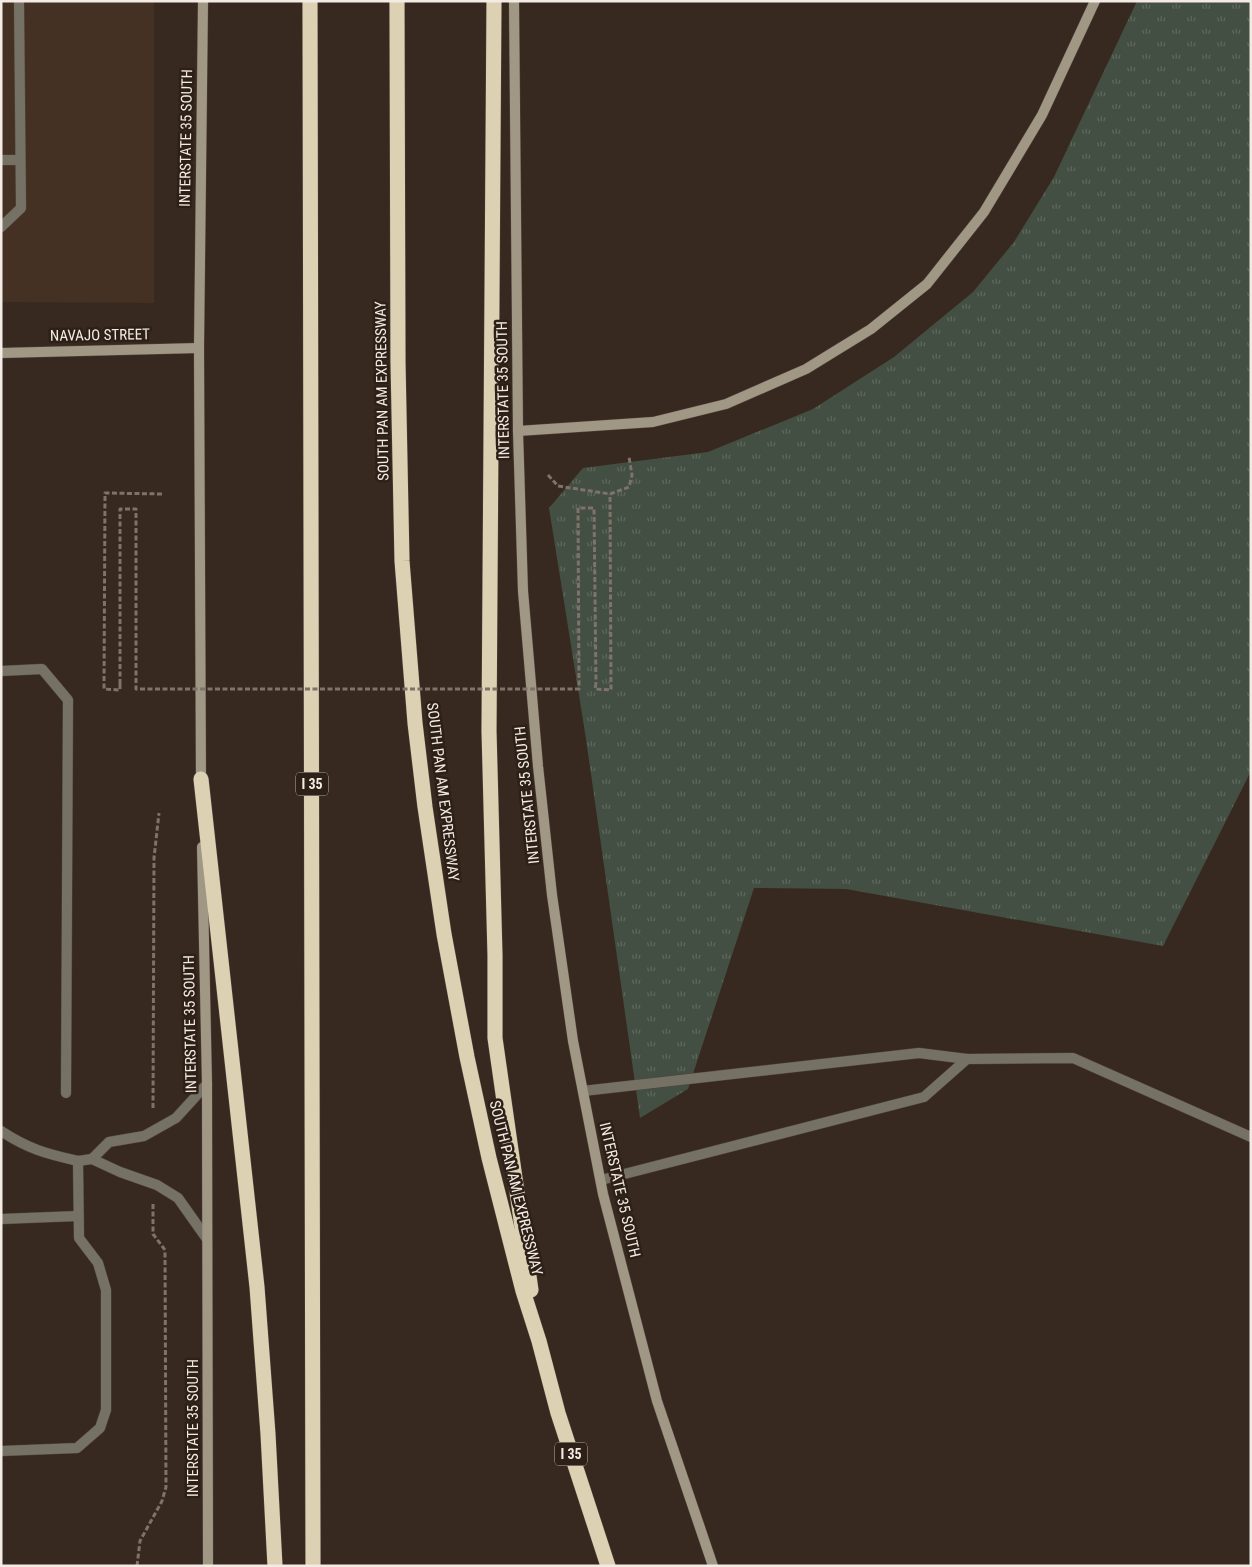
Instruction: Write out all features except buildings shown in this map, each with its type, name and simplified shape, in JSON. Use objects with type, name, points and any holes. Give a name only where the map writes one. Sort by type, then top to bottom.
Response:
[{"type":"highway","name":"I 35","points":[[310,1],[313,1566]]},
{"type":"highway","name":"SOUTH PAN AM EXPRESSWAY","points":[[397,1],[398,362],[402,561],[415,723],[425,807],[444,934],[467,1057],[489,1158],[523,1291],[539,1341],[558,1413],[608,1566]]},
{"type":"highway","points":[[494,1],[489,731],[496,955],[495,1038],[539,1341]]},
{"type":"highway","points":[[201,779],[257,1287],[268,1434],[275,1566]]},
{"type":"main road","name":"INTERSTATE 35 SOUTH","points":[[203,1],[199,348],[201,779],[207,1084],[208,1566]]},
{"type":"main road","name":"INTERSTATE 35 SOUTH","points":[[514,1],[518,430],[523,591],[538,766],[552,895],[570,1021],[601,1180],[657,1401],[713,1566]]},
{"type":"main road","points":[[518,430],[653,422],[726,404],[806,369],[871,329],[927,284],[984,212],[1042,115],[1095,1]]},
{"type":"main road","name":"NAVAJO STREET","points":[[1,352],[199,348]]},
{"type":"lane","points":[[1,227],[21,208],[19,1]]},
{"type":"lane","points":[[1,160],[20,160]]},
{"type":"lane","points":[[1,671],[42,668],[68,700],[66,1093]]},
{"type":"lane","points":[[583,1091],[919,1053],[966,1059],[1073,1058],[1251,1137]]},
{"type":"lane","points":[[601,1180],[924,1097],[966,1059]]},
{"type":"lane","points":[[92,1159],[109,1142],[144,1136],[176,1118],[207,1084]]},
{"type":"lane","points":[[1,1131],[44,1154],[78,1161],[92,1159],[120,1172],[157,1185],[178,1198],[207,1239]]},
{"type":"lane","points":[[1,1451],[77,1448],[100,1428],[106,1410],[106,1290],[98,1264],[78,1238],[78,1161]]},
{"type":"lane","points":[[1,1218],[78,1216]]},
{"type":"path","points":[[548,475],[558,486],[610,494],[629,487],[632,475],[629,457]]},
{"type":"path","points":[[162,494],[105,493],[104,689],[120,690],[120,509],[136,509],[136,689],[579,689],[578,508],[594,508],[595,689],[611,690],[610,494]]},
{"type":"path","points":[[153,1114],[154,858],[159,813]]},
{"type":"path","points":[[137,1566],[140,1541],[162,1501],[166,1486],[165,1250],[153,1234],[153,1196]]},
{"type":"shaded area","points":[[1,1],[154,1],[154,303],[1,302]]},
{"type":"green space","points":[[1137,1],[1251,1],[1251,771],[1163,946],[846,889],[754,888],[688,1089],[640,1118],[586,739],[549,508],[583,468],[708,452],[813,409],[894,357],[973,292],[1014,242],[1054,177]]}]
